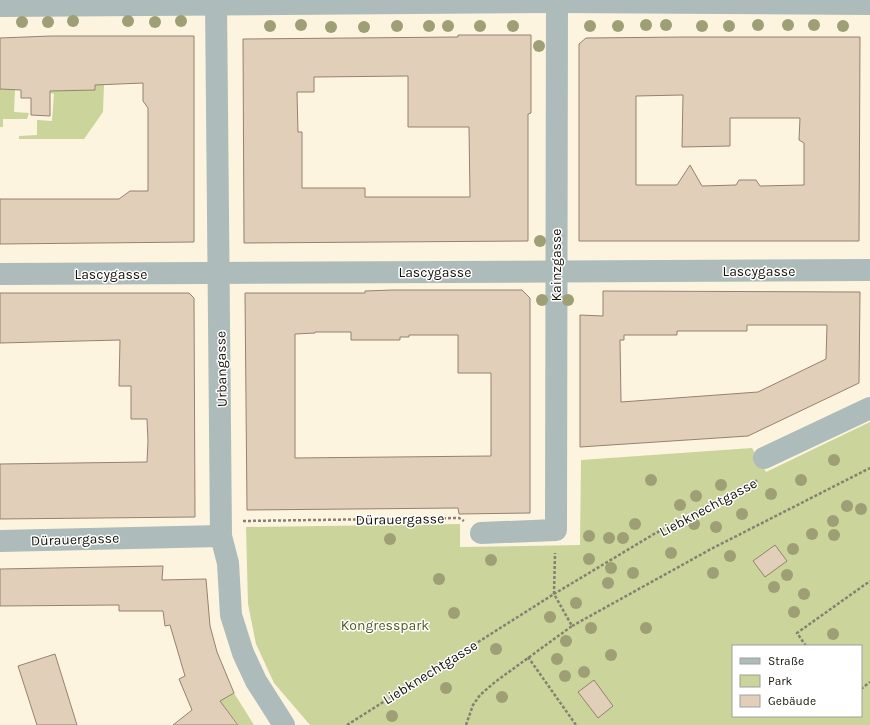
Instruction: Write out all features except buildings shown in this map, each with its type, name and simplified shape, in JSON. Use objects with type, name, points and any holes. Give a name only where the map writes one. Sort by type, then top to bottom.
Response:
[{"type":"street","points":[[0,6],[216,2],[557,1],[870,4]]},
{"type":"street","name":"Kainzgasse","points":[[556,530],[557,1]]},
{"type":"street","name":"Urbangasse","points":[[216,2],[220,273],[221,536],[228,563],[231,616],[256,681],[284,725]]},
{"type":"street","name":"Lascygasse","points":[[0,274],[870,270]]},
{"type":"street","name":"Liebknechtgasse","points":[[764,458],[870,408]]},
{"type":"street","points":[[481,533],[556,530]]},
{"type":"street","name":"Dürauergasse","points":[[0,541],[221,536]]},
{"type":"path","name":"Liebknechtgasse","points":[[347,725],[554,594],[654,534],[765,477],[764,458]]},
{"type":"path","points":[[466,725],[473,705],[480,695],[528,657],[572,626],[711,549],[870,468]]},
{"type":"path","name":"Dürauergasse","points":[[241,521],[460,518],[481,533]]},
{"type":"path","points":[[556,530],[554,594],[572,626]]},
{"type":"path","points":[[805,645],[797,633],[870,581]]},
{"type":"path","points":[[528,657],[574,724]]},
{"type":"path","points":[[862,688],[870,682]]},
{"type":"green space","points":[[51,84],[104,84],[103,112],[84,139],[19,139],[19,136],[37,135],[37,120],[52,121],[54,94],[50,93]]},
{"type":"green space","points":[[0,89],[15,90],[14,112],[29,113],[27,119],[3,119],[3,127],[0,127]]},
{"type":"green space","name":"Kongresspark","points":[[870,422],[870,725],[310,725],[274,683],[256,644],[248,604],[246,527],[460,524],[460,547],[580,545],[581,460],[752,448],[766,472]]},
{"type":"green space","points":[[234,693],[254,725],[239,725],[220,701]]}]
